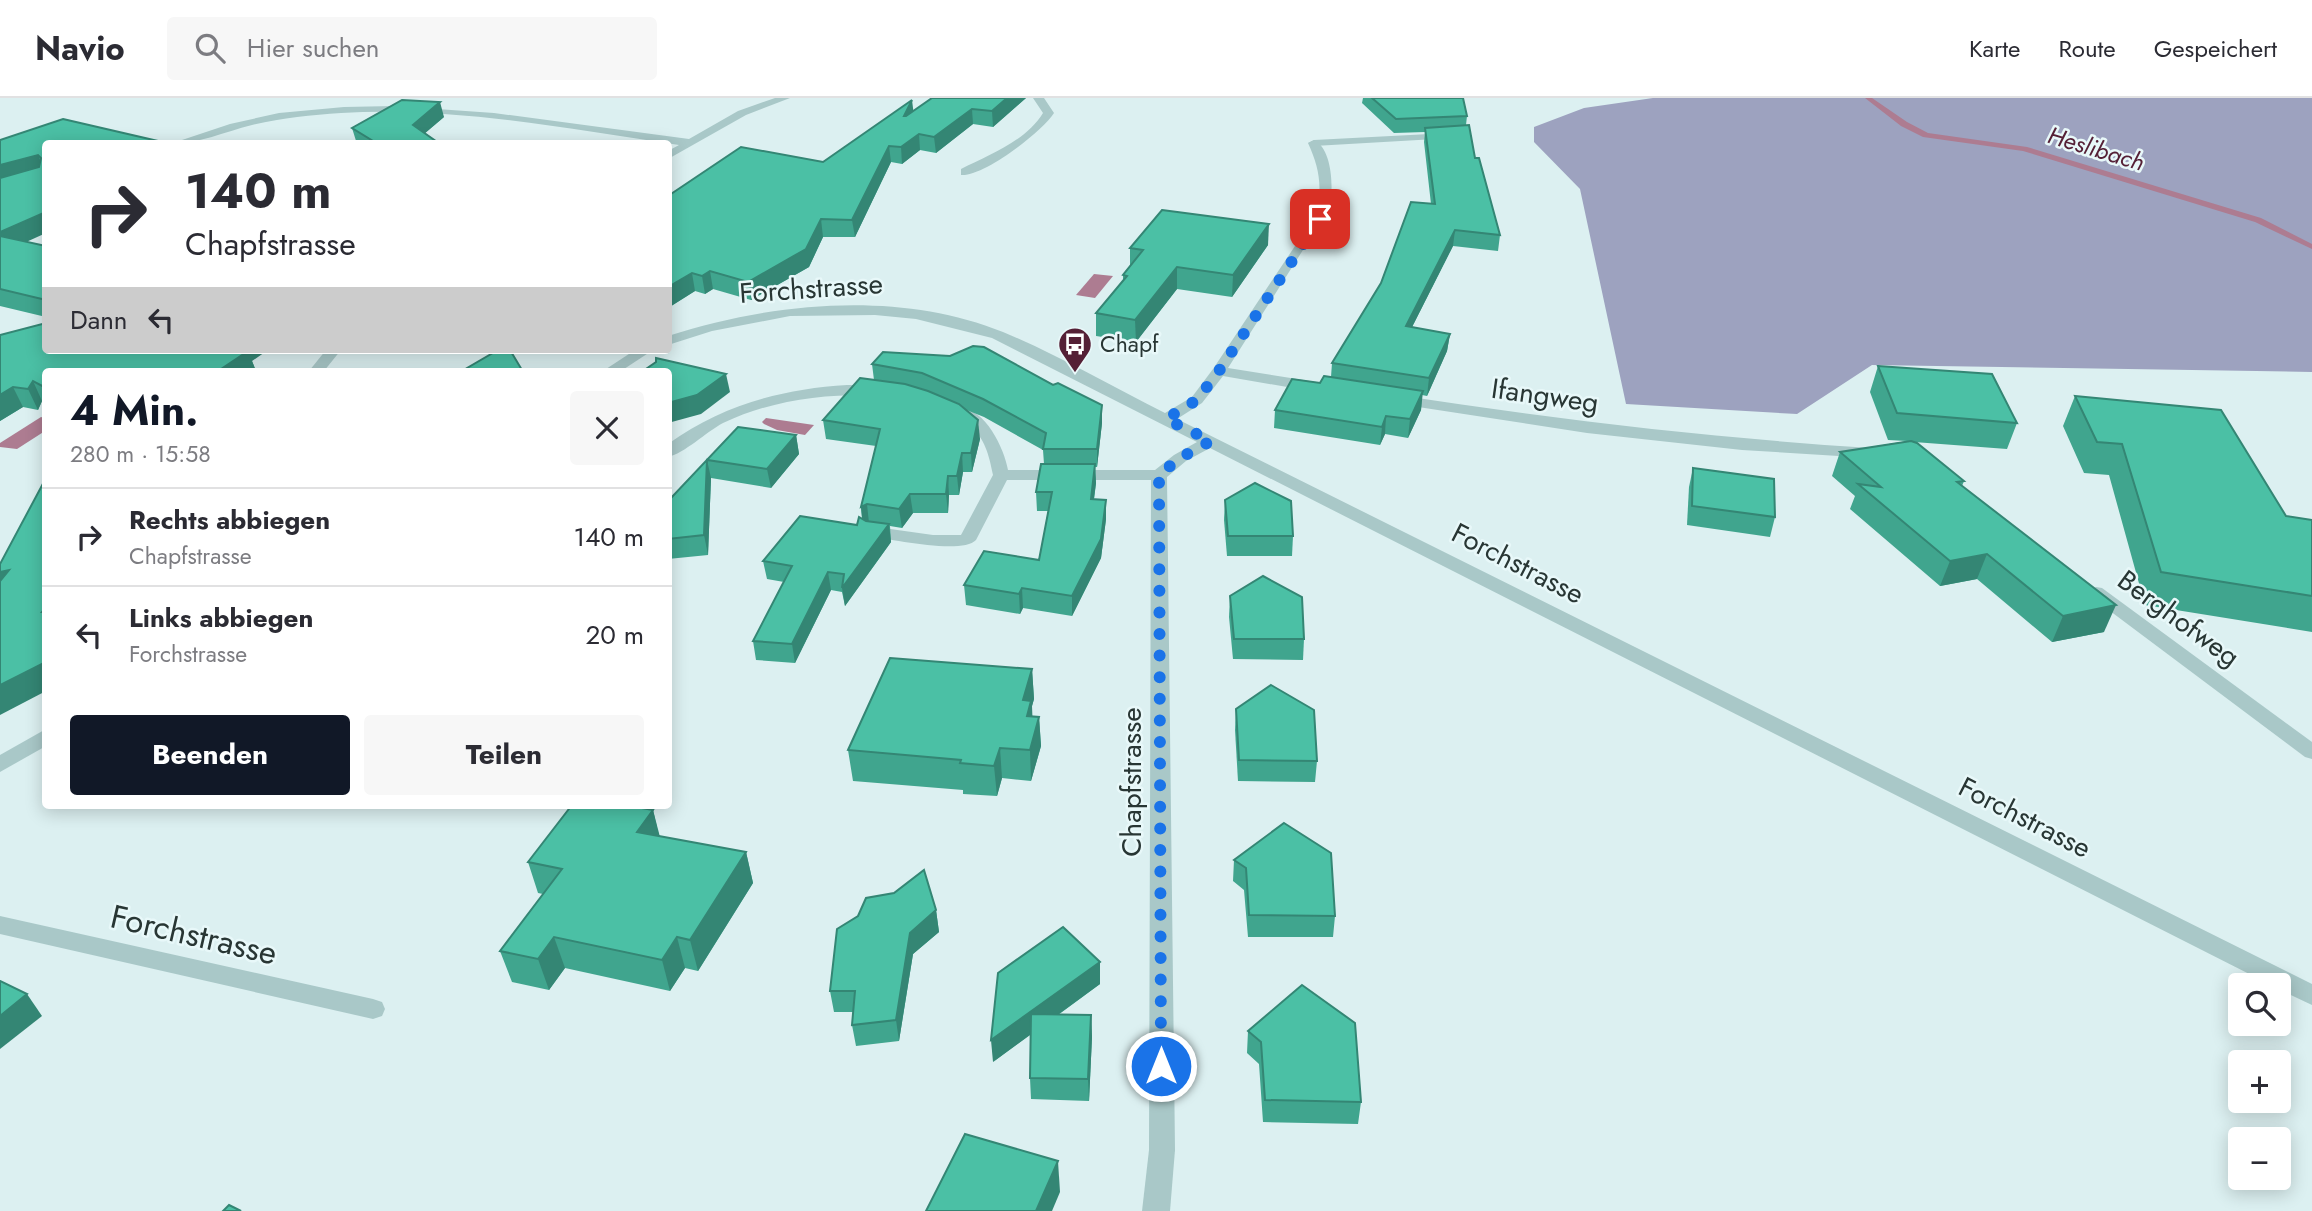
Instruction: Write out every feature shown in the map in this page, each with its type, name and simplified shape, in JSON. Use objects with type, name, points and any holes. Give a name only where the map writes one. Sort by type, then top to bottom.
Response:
[{"type":"street","points":[[672,154],[743,113],[785,98]]},
{"type":"street","points":[[965,172],[1017,142],[1043,123],[1049,113],[1038,98]]},
{"type":"street","points":[[190,140],[277,117],[382,111],[478,115],[693,142]]},
{"type":"street","points":[[1166,419],[1197,400],[1219,371],[1326,205],[1326,174],[1314,143],[1456,136]]},
{"type":"street","name":"Forchstrasse","points":[[672,340],[729,322],[798,312],[863,310],[936,317],[997,335],[2312,995]]},
{"type":"street","points":[[319,368],[331,354]]},
{"type":"street","points":[[615,368],[639,354]]},
{"type":"street","points":[[1219,371],[1328,388]]},
{"type":"street","points":[[672,449],[713,421],[768,401],[820,391],[892,391]]},
{"type":"street","name":"Ifangweg","points":[[1382,397],[1587,428],[1893,456]]},
{"type":"street","points":[[869,531],[933,540],[967,540],[1001,475],[997,449],[978,424],[942,403]]},
{"type":"street","points":[[1001,475],[1159,475],[1180,458],[1211,441]]},
{"type":"street","name":"Chapfstrasse","points":[[1156,1211],[1162,1150],[1159,475]]},
{"type":"street","name":"Berghofweg","points":[[2079,580],[2312,752]]},
{"type":"street","points":[[0,765],[42,739]]},
{"type":"street","name":"Forchstrasse","points":[[0,925],[373,1009]]},
{"type":"shaded area","points":[[1653,98],[2312,98],[2312,372],[1872,365],[1797,414],[1626,404],[1580,189],[1534,142],[1534,127],[1584,108]]},
{"type":"shaded area","points":[[1094,274],[1113,276],[1095,298],[1076,295]]},
{"type":"shaded area","points":[[42,417],[42,433],[17,449],[0,447],[0,443]]},
{"type":"shaded area","points":[[766,418],[814,425],[805,435],[777,430],[762,422]]},
{"type":"building","points":[[932,98],[1007,98],[992,111],[972,109],[934,137],[919,134],[901,147],[889,146],[852,220],[821,219],[806,249],[748,282],[710,271],[702,276],[692,273],[672,285],[672,193],[741,147],[823,162],[912,100],[906,116]]},
{"type":"building","points":[[1372,98],[1463,98],[1467,116],[1396,119]]},
{"type":"building","points":[[402,100],[440,102],[413,125],[434,140],[372,140],[352,128]]},
{"type":"building","points":[[63,119],[154,140],[42,140],[42,214],[0,232],[0,178],[39,167],[41,158],[38,155],[0,165],[0,140]]},
{"type":"building","points":[[1469,125],[1475,158],[1479,158],[1500,235],[1455,230],[1406,326],[1450,334],[1429,378],[1332,363],[1381,283],[1411,202],[1435,204],[1425,128]]},
{"type":"building","points":[[1162,210],[1269,224],[1233,275],[1177,267],[1135,320],[1096,313],[1127,276],[1123,275],[1143,250],[1130,248]]},
{"type":"building","points":[[0,236],[42,245],[42,299],[0,289]]},
{"type":"building","points":[[42,324],[42,354],[244,354],[222,368],[42,368],[42,386],[33,381],[28,389],[13,387],[0,395],[0,335]]},
{"type":"building","points":[[973,346],[984,347],[1053,385],[1058,383],[1102,405],[1097,449],[1043,449],[1046,433],[983,399],[922,373],[872,364],[883,352],[950,356]]},
{"type":"building","points":[[491,354],[512,354],[521,368],[467,368]]},
{"type":"building","points":[[656,358],[726,374],[697,395],[672,402],[672,368],[647,368],[656,362]]},
{"type":"building","points":[[1878,366],[1992,374],[2017,423],[1897,413]]},
{"type":"building","points":[[1324,376],[1423,391],[1410,419],[1386,416],[1382,427],[1275,410],[1292,379],[1320,383]]},
{"type":"building","points":[[860,378],[905,384],[928,391],[959,404],[978,420],[971,453],[962,453],[957,476],[948,476],[946,494],[910,494],[899,509],[867,504],[861,507],[880,429],[823,420]]},
{"type":"building","points":[[2075,396],[2221,410],[2286,516],[2312,520],[2312,596],[2161,572],[2122,444],[2097,442]]},
{"type":"building","points":[[738,427],[796,435],[767,469],[707,460],[704,535],[672,539],[672,497]]},
{"type":"building","points":[[1911,441],[1964,481],[1957,482],[2116,605],[2063,616],[1987,554],[1950,561],[1858,484],[1881,487],[1840,452]]},
{"type":"building","points":[[1041,464],[1095,464],[1091,499],[1106,500],[1101,539],[1072,596],[1022,588],[1019,594],[964,585],[984,551],[1039,560],[1052,492],[1036,492]]},
{"type":"building","points":[[1693,468],[1774,479],[1775,517],[1692,506]]},
{"type":"building","points":[[1255,483],[1291,501],[1293,536],[1228,536],[1225,500]]},
{"type":"building","points":[[42,485],[42,664],[0,685],[0,581],[9,570],[0,572],[0,564]]},
{"type":"building","points":[[800,516],[857,525],[859,517],[866,521],[889,524],[842,588],[844,574],[828,572],[792,644],[753,641],[792,566],[763,561]]},
{"type":"building","points":[[1263,576],[1302,597],[1304,639],[1234,639],[1230,596]]},
{"type":"building","points":[[890,658],[1032,669],[1023,700],[1031,701],[1027,716],[1039,717],[1030,750],[1000,748],[994,766],[960,763],[961,760],[848,750]]},
{"type":"building","points":[[1271,685],[1314,710],[1317,761],[1239,760],[1236,709]]},
{"type":"building","points":[[569,809],[653,810],[637,832],[746,852],[690,940],[677,937],[662,960],[554,937],[538,959],[500,951],[562,869],[528,862]]},
{"type":"building","points":[[1284,823],[1331,853],[1335,916],[1249,915],[1246,868],[1234,860]]},
{"type":"building","points":[[924,870],[936,910],[910,933],[896,1020],[852,1025],[855,991],[830,991],[837,929],[858,916],[866,898],[894,893]]},
{"type":"building","points":[[1063,927],[1100,962],[991,1040],[998,973]]},
{"type":"building","points":[[0,981],[27,994],[0,1016]]},
{"type":"building","points":[[1302,985],[1355,1023],[1361,1102],[1265,1100],[1261,1042],[1248,1031]]},
{"type":"building","points":[[1031,1014],[1091,1015],[1088,1079],[1030,1078]]},
{"type":"building","points":[[965,1134],[1058,1161],[1036,1211],[926,1211]]},
{"type":"building","points":[[229,1205],[241,1211],[223,1211]]},
{"type":"waterway","name":"Heslibach","points":[[1868,98],[1904,124],[1926,135],[2024,149],[2258,220],[2312,247]]},
{"type":"place","name":"Chapf","points":[[1075,374]]},
{"type":"route","points":[[1161,1066],[1159,475],[1180,458],[1211,441],[1166,419],[1197,400],[1320,219]]}]
